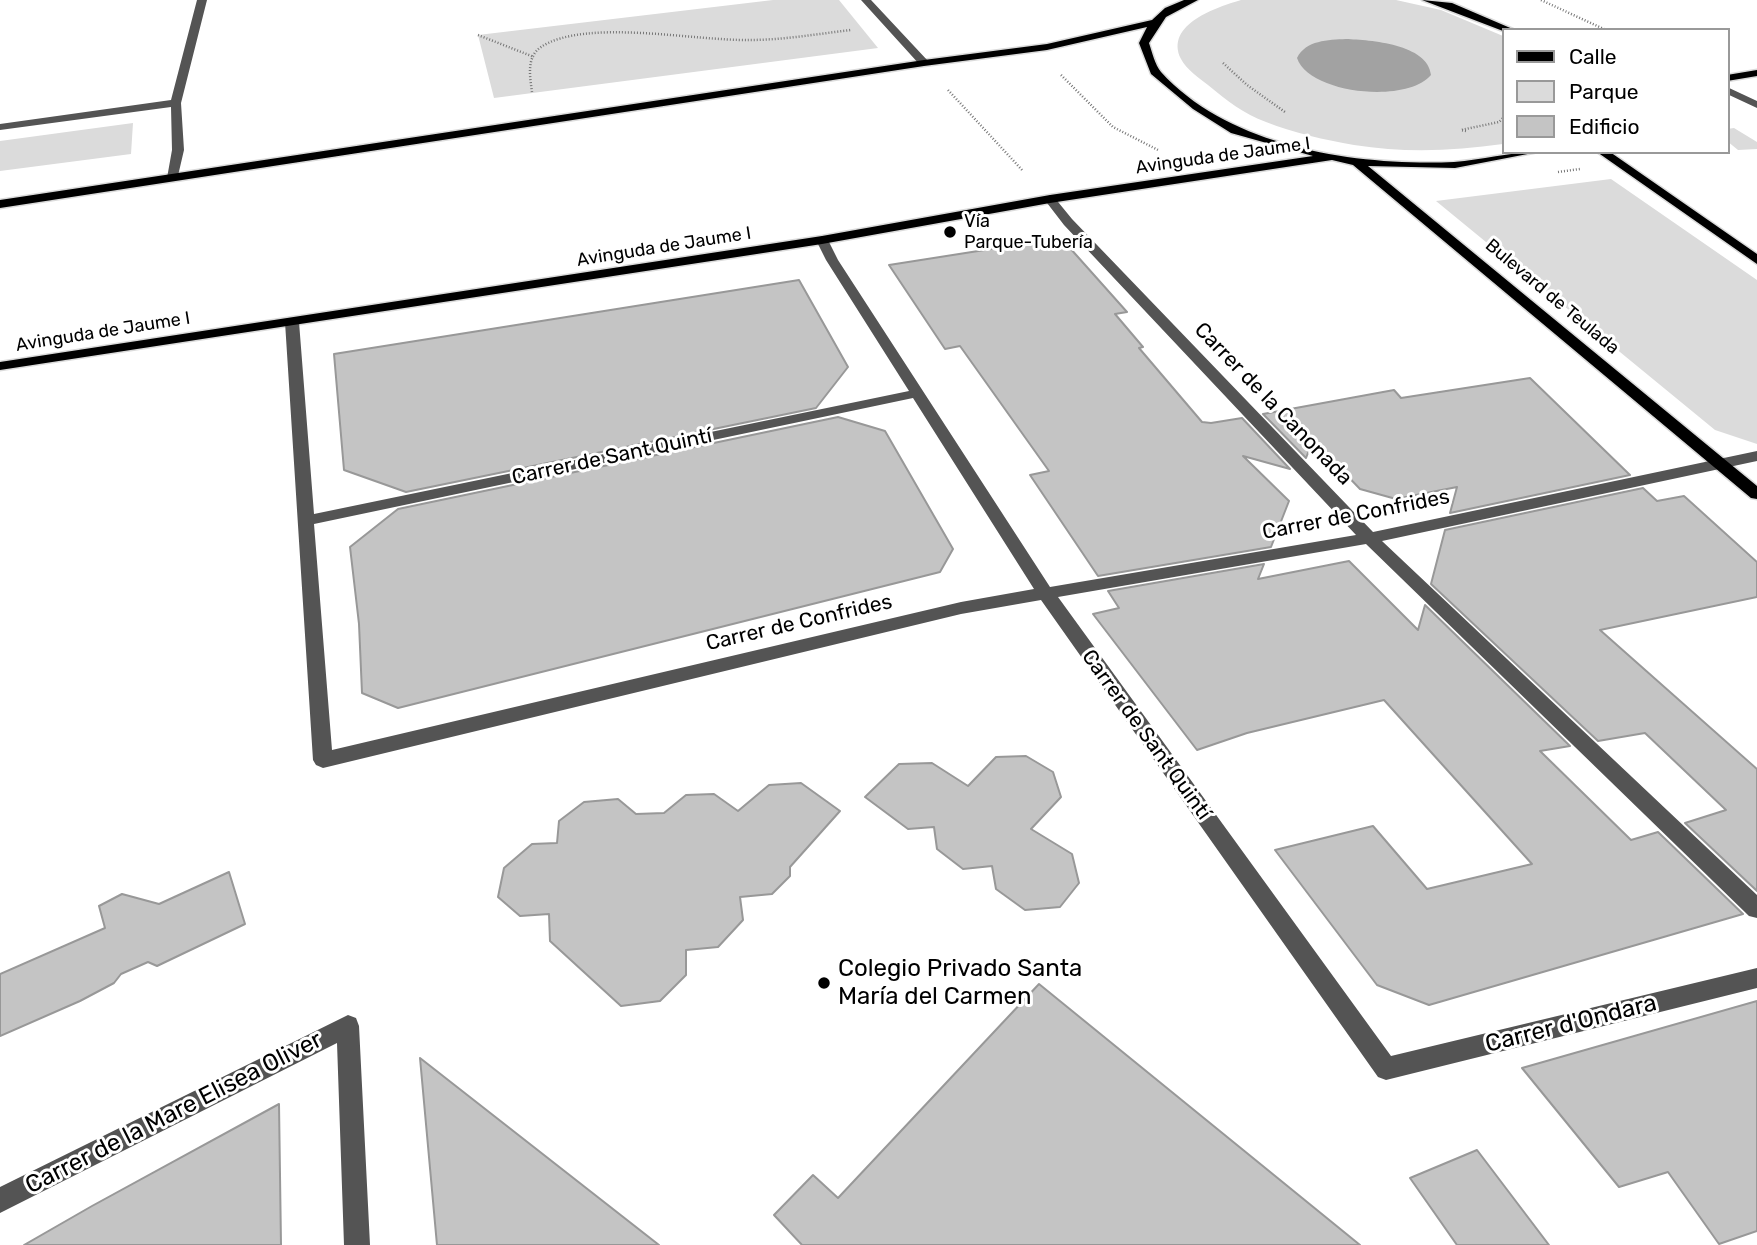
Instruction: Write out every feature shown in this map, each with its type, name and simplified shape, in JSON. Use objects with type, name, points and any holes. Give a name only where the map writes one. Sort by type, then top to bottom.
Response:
[{"type":"main road","points":[[1193,0],[1172,4],[1152,23],[1144,43],[1155,72],[1196,107],[1235,131],[1357,162],[1455,165],[1521,154]]},
{"type":"main road","points":[[1427,0],[1449,5],[1505,28]]},
{"type":"main road","points":[[0,204],[1047,47],[1152,23]]},
{"type":"main road","points":[[1729,78],[1757,73]]},
{"type":"main road","points":[[1605,154],[1757,260]]},
{"type":"main road","name":"Avinguda de Jaume I","points":[[0,366],[822,240],[1050,200],[1332,157]]},
{"type":"main road","name":"Bulevard de Teulada","points":[[1357,162],[1757,494]]},
{"type":"street","points":[[173,178],[178,150],[176,103],[202,0]]},
{"type":"street","points":[[866,0],[924,64]]},
{"type":"street","points":[[1729,91],[1757,105]]},
{"type":"street","points":[[0,127],[176,103]]},
{"type":"street","name":"Carrer de la Canonada","points":[[1050,200],[1369,538],[1757,909]]},
{"type":"street","name":"Carrer de Sant Quintí","points":[[822,240],[832,260],[1046,594],[1386,1069]]},
{"type":"street","name":"Carrer de Confrides","points":[[292,322],[323,760],[961,608],[1369,538],[1721,464]]},
{"type":"street","name":"Carrer de Sant Quintí","points":[[305,521],[919,393]]},
{"type":"street","points":[[1721,464],[1757,456]]},
{"type":"street","name":"Carrer d'Ondara","points":[[1386,1069],[1757,978]]},
{"type":"street","name":"Carrer de la Mare Elisea Oliver","points":[[0,1200],[348,1026],[357,1245]]},
{"type":"path","points":[[1541,0],[1602,28]]},
{"type":"path","points":[[513,126],[532,93],[529,66],[539,48],[558,37],[634,33],[697,39],[750,40],[862,29],[885,22]]},
{"type":"path","points":[[478,35],[534,57]]},
{"type":"path","points":[[1223,63],[1247,85],[1287,113]]},
{"type":"path","points":[[924,64],[1050,200]]},
{"type":"path","points":[[1060,75],[1113,127],[1205,176]]},
{"type":"path","points":[[1449,131],[1461,130]]},
{"type":"green space","points":[[773,0],[839,0],[878,48],[494,98],[478,35]]},
{"type":"green space","points":[[1241,0],[1396,0],[1441,10],[1502,36],[1502,144],[1429,150],[1373,148],[1310,136],[1250,115],[1228,101],[1190,70],[1181,59],[1178,47],[1180,36],[1186,27],[1220,7]]},
{"type":"green space","points":[[133,123],[131,154],[0,171],[0,141]]},
{"type":"green space","points":[[1734,128],[1757,142],[1757,149],[1738,150],[1729,143],[1729,129]]},
{"type":"green space","points":[[1611,179],[1757,280],[1757,444],[1715,430],[1436,201]]},
{"type":"shaded area","points":[[1346,39],[1383,43],[1409,50],[1420,56],[1431,75],[1419,84],[1402,90],[1360,91],[1320,80],[1305,70],[1297,58],[1312,44]]},
{"type":"building","points":[[1061,238],[1127,312],[1115,314],[1143,347],[1139,348],[1202,422],[1242,418],[1290,469],[1243,456],[1289,501],[1271,547],[1098,576],[1030,475],[1049,471],[960,346],[945,349],[889,265]]},
{"type":"building","points":[[799,280],[848,367],[816,408],[406,492],[344,470],[334,354]]},
{"type":"building","points":[[1530,378],[1630,475],[1450,513],[1457,487],[1396,499],[1360,489],[1313,440],[1306,458],[1263,414],[1394,390],[1401,398]]},
{"type":"building","points":[[838,417],[885,431],[953,549],[940,572],[398,708],[362,693],[359,624],[350,547],[398,509]]},
{"type":"building","points":[[1643,488],[1657,501],[1684,496],[1757,562],[1757,597],[1600,630],[1757,769],[1757,891],[1685,823],[1726,810],[1645,733],[1598,741],[1431,584],[1445,530]]},
{"type":"building","points":[[1349,561],[1418,630],[1425,605],[1570,746],[1540,751],[1631,840],[1658,832],[1743,914],[1429,1005],[1377,985],[1275,850],[1373,826],[1427,889],[1532,864],[1384,700],[1247,733],[1197,750],[1093,614],[1119,608],[1108,591],[1264,564],[1258,579]]},
{"type":"building","points":[[1026,756],[1053,772],[1061,797],[1031,829],[1072,854],[1079,883],[1060,907],[1025,910],[996,889],[992,866],[963,869],[937,849],[934,827],[908,829],[865,797],[899,764],[932,763],[968,786],[996,757]]},
{"type":"building","points":[[801,783],[840,811],[790,867],[790,876],[772,894],[740,897],[743,920],[718,947],[686,950],[686,975],[660,1001],[621,1006],[550,941],[549,914],[520,916],[498,897],[504,868],[532,844],[557,843],[559,821],[584,802],[618,799],[636,814],[664,813],[686,795],[714,794],[738,811],[769,785]]},
{"type":"building","points":[[229,872],[245,924],[157,966],[148,962],[121,974],[114,983],[80,1001],[0,1036],[0,974],[105,928],[99,906],[122,894],[159,904]]},
{"type":"building","points":[[1039,984],[1360,1245],[802,1245],[774,1215],[813,1175],[838,1198]]},
{"type":"building","points":[[1757,1001],[1757,1231],[1719,1244],[1668,1172],[1619,1187],[1522,1068]]},
{"type":"building","points":[[420,1058],[659,1245],[437,1245]]},
{"type":"building","points":[[279,1104],[281,1245],[24,1245],[92,1206]]},
{"type":"building","points":[[1477,1150],[1549,1245],[1457,1245],[1410,1178]]},
{"type":"place","name":"Vía Parque-Tubería","points":[[950,232]]},
{"type":"place","name":"Colegio Privado Santa María del Carmen","points":[[824,983]]}]
